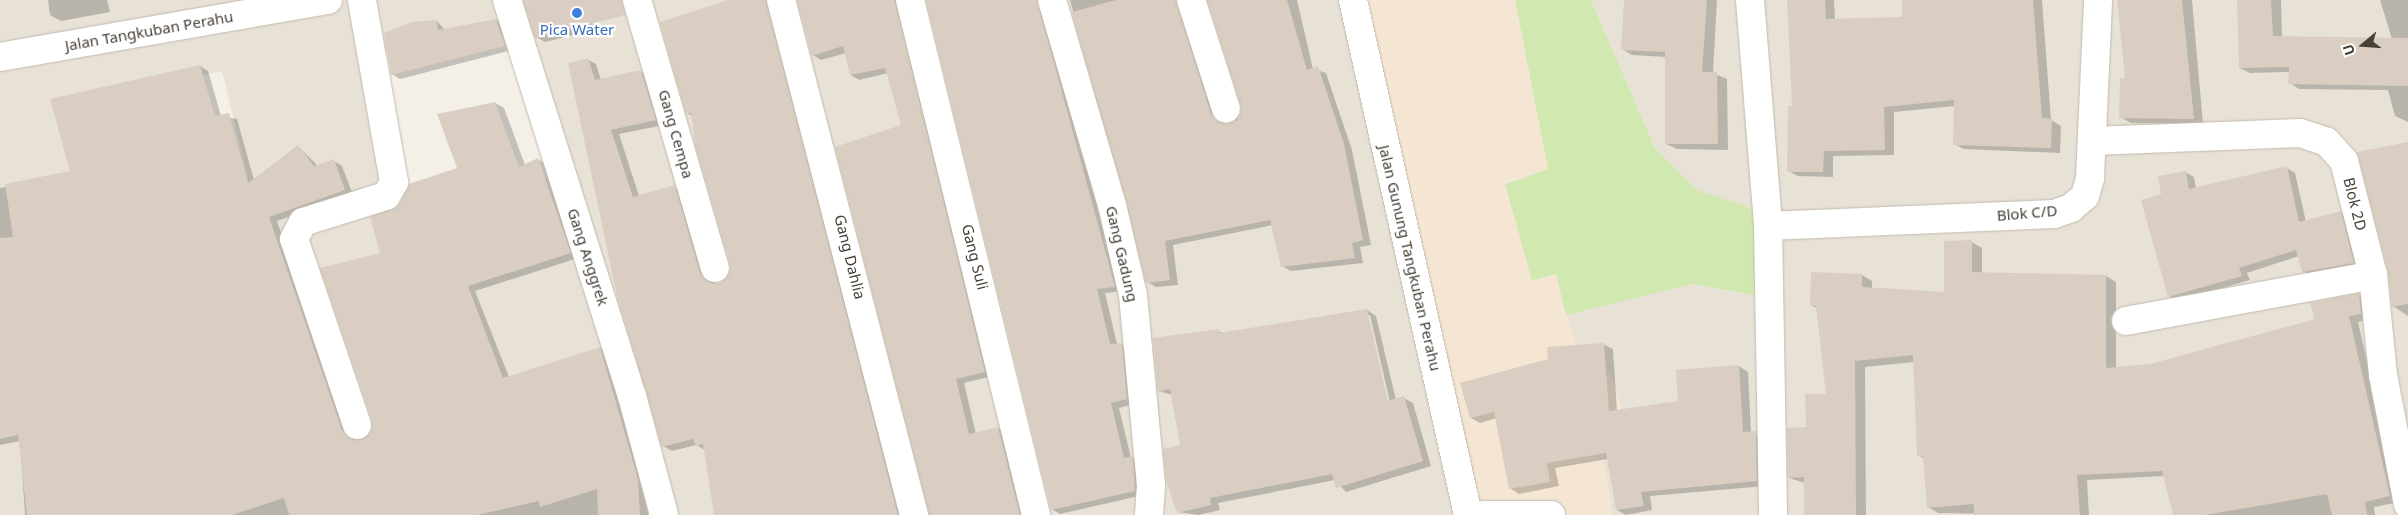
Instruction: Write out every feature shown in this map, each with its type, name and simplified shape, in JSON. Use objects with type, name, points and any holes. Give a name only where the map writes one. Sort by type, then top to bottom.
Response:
[{"type":"street","name":"Jalan Tangkuban Perahu","points":[[0,57],[328,0]]},
{"type":"street","points":[[357,425],[294,238],[303,222],[386,196],[394,182],[362,0]]},
{"type":"street","name":"Gang Anggrek","points":[[506,0],[632,396],[664,515]]},
{"type":"street","name":"Gang Cempa","points":[[637,0],[715,268]]},
{"type":"street","name":"Gang Dahlia","points":[[781,0],[914,515]]},
{"type":"street","name":"Gang Suli","points":[[910,0],[1036,515]]},
{"type":"street","name":"Gang Gadung","points":[[1052,0],[1112,205],[1133,296],[1151,485],[1149,515]]},
{"type":"street","points":[[1191,0],[1226,109]]},
{"type":"street","name":"Jalan Gunung Tangkuban Perahu","points":[[1353,0],[1468,515]]},
{"type":"street","points":[[1750,0],[1768,226],[1773,515]]},
{"type":"street","name":"Blok C/D","points":[[1768,226],[2054,214],[2071,208],[2084,196],[2092,141],[2098,0]]},
{"type":"street","name":"Blok 2D","points":[[2092,141],[2300,132],[2327,142],[2344,161],[2373,275],[2383,375],[2408,505]]},
{"type":"street","points":[[2126,321],[2373,275]]},
{"type":"street","points":[[1483,515],[1551,515]]},
{"type":"shaded area","points":[[0,0],[1354,0],[1468,515],[0,515]],"holes":[[[506,33],[553,175],[388,219],[358,57]],[[222,71],[251,191],[106,96]]]},
{"type":"shaded area","points":[[1354,0],[1515,0],[1548,169],[1505,183],[1532,281],[1556,274],[1587,385],[1611,374],[1624,418],[1602,448],[1612,515],[1468,515]]},
{"type":"shaded area","points":[[1591,0],[2408,0],[2408,515],[1612,515],[1602,448],[1566,315],[1693,284],[1774,299],[1770,214],[1697,190],[1655,148]]},
{"type":"green space","points":[[1515,0],[1591,0],[1655,148],[1697,190],[1770,214],[1775,299],[1693,284],[1566,315],[1556,274],[1532,281],[1505,184],[1548,169]]},
{"type":"building","points":[[523,0],[622,0],[625,15],[535,38]]},
{"type":"building","points":[[728,0],[766,0],[898,515],[714,515],[703,444],[696,446],[693,439],[662,447],[617,296],[568,63],[588,58],[595,80],[641,70],[656,120],[611,130],[633,197],[675,185],[700,273],[711,283],[720,283],[730,272],[730,264],[695,145],[691,113],[686,114],[660,22]]},
{"type":"building","points":[[797,0],[895,0],[985,372],[956,379],[969,434],[998,427],[1020,515],[929,515],[835,147],[901,125],[885,68],[850,75],[843,46],[812,56]]},
{"type":"building","points":[[926,0],[1037,0],[1115,287],[1097,289],[1110,344],[1122,343],[1127,399],[1111,403],[1124,458],[1133,456],[1135,491],[1051,510]]},
{"type":"building","points":[[1116,0],[1176,0],[1211,114],[1223,124],[1237,120],[1241,105],[1207,0],[1287,0],[1307,70],[1318,66],[1344,144],[1363,240],[1352,243],[1355,258],[1281,267],[1270,220],[1165,241],[1170,280],[1146,283],[1072,12]]},
{"type":"building","points":[[1624,0],[1707,0],[1702,72],[1717,72],[1718,144],[1665,144],[1665,52],[1621,50]]},
{"type":"building","points":[[1787,0],[1825,0],[1826,19],[1902,17],[1902,0],[2033,0],[2042,118],[2052,119],[2051,148],[1953,145],[1954,100],[1884,107],[1885,150],[1824,151],[1823,172],[1787,172],[1788,106],[1792,106]]},
{"type":"building","points":[[2117,0],[2182,0],[2194,119],[2119,118],[2120,78],[2125,78]]},
{"type":"building","points":[[2237,0],[2271,0],[2273,36],[2408,38],[2408,86],[2288,84],[2289,67],[2239,68]]},
{"type":"building","points":[[496,19],[505,46],[391,75],[384,33],[411,22],[437,20],[438,30]]},
{"type":"building","points":[[200,65],[215,116],[229,113],[248,183],[298,145],[314,166],[334,159],[345,190],[269,217],[342,430],[354,440],[368,436],[372,420],[320,268],[380,253],[370,217],[399,204],[409,184],[457,168],[437,114],[495,102],[519,167],[538,158],[571,253],[468,286],[503,378],[600,347],[638,479],[640,515],[598,515],[597,489],[540,507],[539,501],[477,515],[289,515],[284,498],[232,515],[27,515],[18,435],[0,439],[0,238],[13,237],[5,184],[70,171],[50,99]]},
{"type":"building","points":[[2408,142],[2408,304],[2392,307],[2388,271],[2357,152]]},
{"type":"building","points":[[2287,166],[2299,222],[2341,211],[2354,263],[2302,272],[2296,250],[2239,268],[2242,276],[2168,297],[2141,200],[2161,194],[2158,176],[2186,171],[2189,189]]},
{"type":"building","points":[[1972,240],[1972,272],[2106,275],[2106,368],[2150,364],[2315,319],[2310,303],[2359,293],[2361,314],[2349,316],[2390,496],[2365,502],[2367,515],[2332,515],[2327,494],[2205,515],[2173,515],[2162,471],[2077,475],[2080,515],[1974,515],[1974,504],[1927,508],[1923,456],[1917,456],[1913,355],[1855,361],[1856,515],[1804,515],[1804,477],[1788,478],[1787,428],[1806,427],[1805,394],[1826,394],[1816,306],[1810,305],[1811,272],[1862,274],[1862,287],[1944,292],[1944,241]]},
{"type":"building","points":[[1367,309],[1388,401],[1404,396],[1423,461],[1336,488],[1332,474],[1210,498],[1211,505],[1177,513],[1167,483],[1163,449],[1180,445],[1170,389],[1158,392],[1153,338],[1219,329],[1219,333]]},
{"type":"building","points":[[1604,343],[1609,411],[1678,401],[1676,370],[1739,365],[1743,432],[1756,431],[1757,481],[1641,492],[1644,506],[1616,510],[1606,453],[1547,463],[1550,482],[1509,489],[1494,412],[1470,418],[1460,383],[1548,359],[1547,347]]},
{"type":"place","name":"Pica Water","points":[[577,13]]}]
